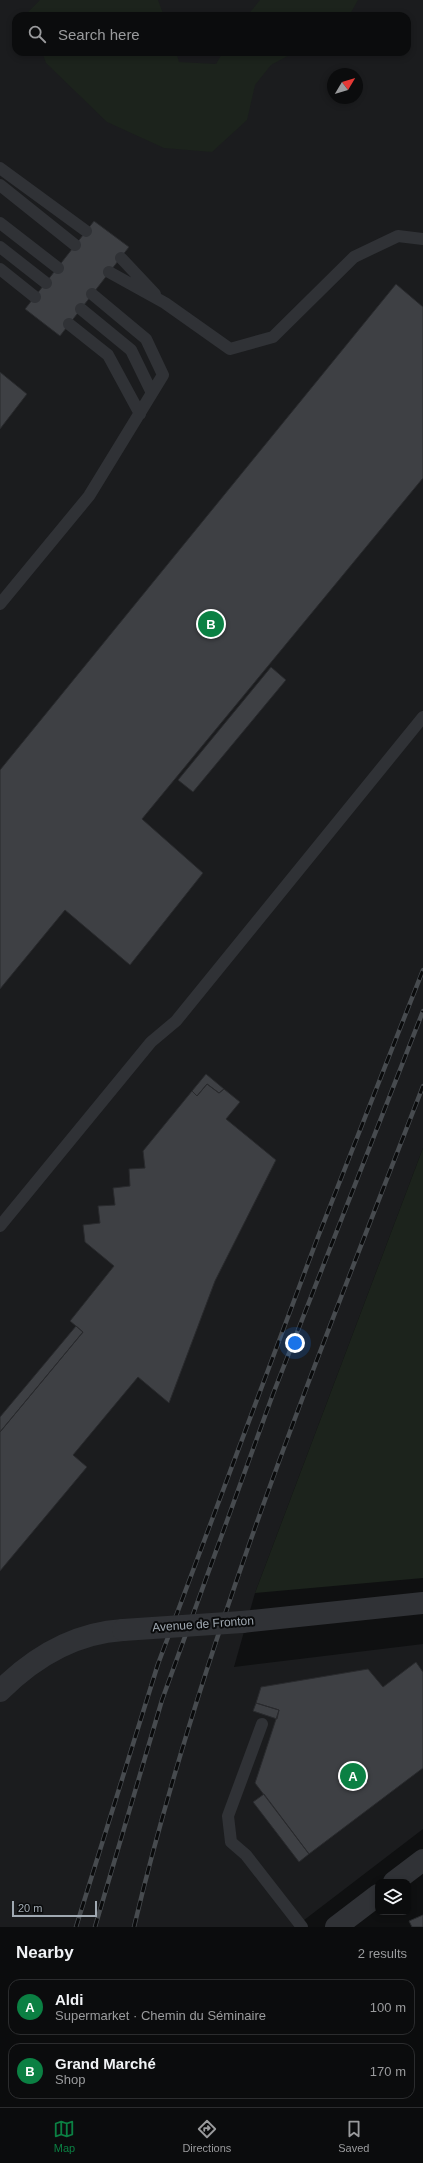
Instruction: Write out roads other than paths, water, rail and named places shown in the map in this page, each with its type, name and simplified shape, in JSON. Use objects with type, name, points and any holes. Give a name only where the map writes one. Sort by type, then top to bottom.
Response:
[{"type":"street","name":"Avenue de Fronton","points":[[0,1691],[37,1661],[70,1641],[103,1631],[242,1622],[423,1603]]},
{"type":"street","points":[[398,1879],[423,1860]]},
{"type":"street","points":[[336,1927],[375,1897]]},
{"type":"lane","points":[[0,168],[86,230]]},
{"type":"lane","points":[[0,185],[75,245]]},
{"type":"lane","points":[[0,223],[58,268]]},
{"type":"lane","points":[[109,272],[164,303],[230,349],[273,337],[354,257],[398,236],[423,239]]},
{"type":"lane","points":[[0,247],[46,283]]},
{"type":"lane","points":[[121,258],[164,303]]},
{"type":"lane","points":[[0,269],[35,297]]},
{"type":"lane","points":[[0,604],[89,496],[163,375],[146,339],[92,294]]},
{"type":"lane","points":[[81,309],[131,350],[152,393]]},
{"type":"lane","points":[[69,324],[108,355],[140,414]]},
{"type":"lane","points":[[0,1226],[151,1042],[176,1020],[423,717]]},
{"type":"lane","points":[[262,1724],[228,1816],[231,1842],[246,1855],[302,1927]]},
{"type":"railway","points":[[76,1927],[158,1664],[316,1242],[423,970]]},
{"type":"railway","points":[[95,1927],[162,1700],[273,1394],[423,1011]]},
{"type":"railway","points":[[134,1927],[162,1819],[193,1713],[264,1502],[342,1294],[423,1086]]},
{"type":"place","name":"Grand Marché","points":[[211,624]]},
{"type":"place","name":"Aldi","points":[[353,1776]]}]
